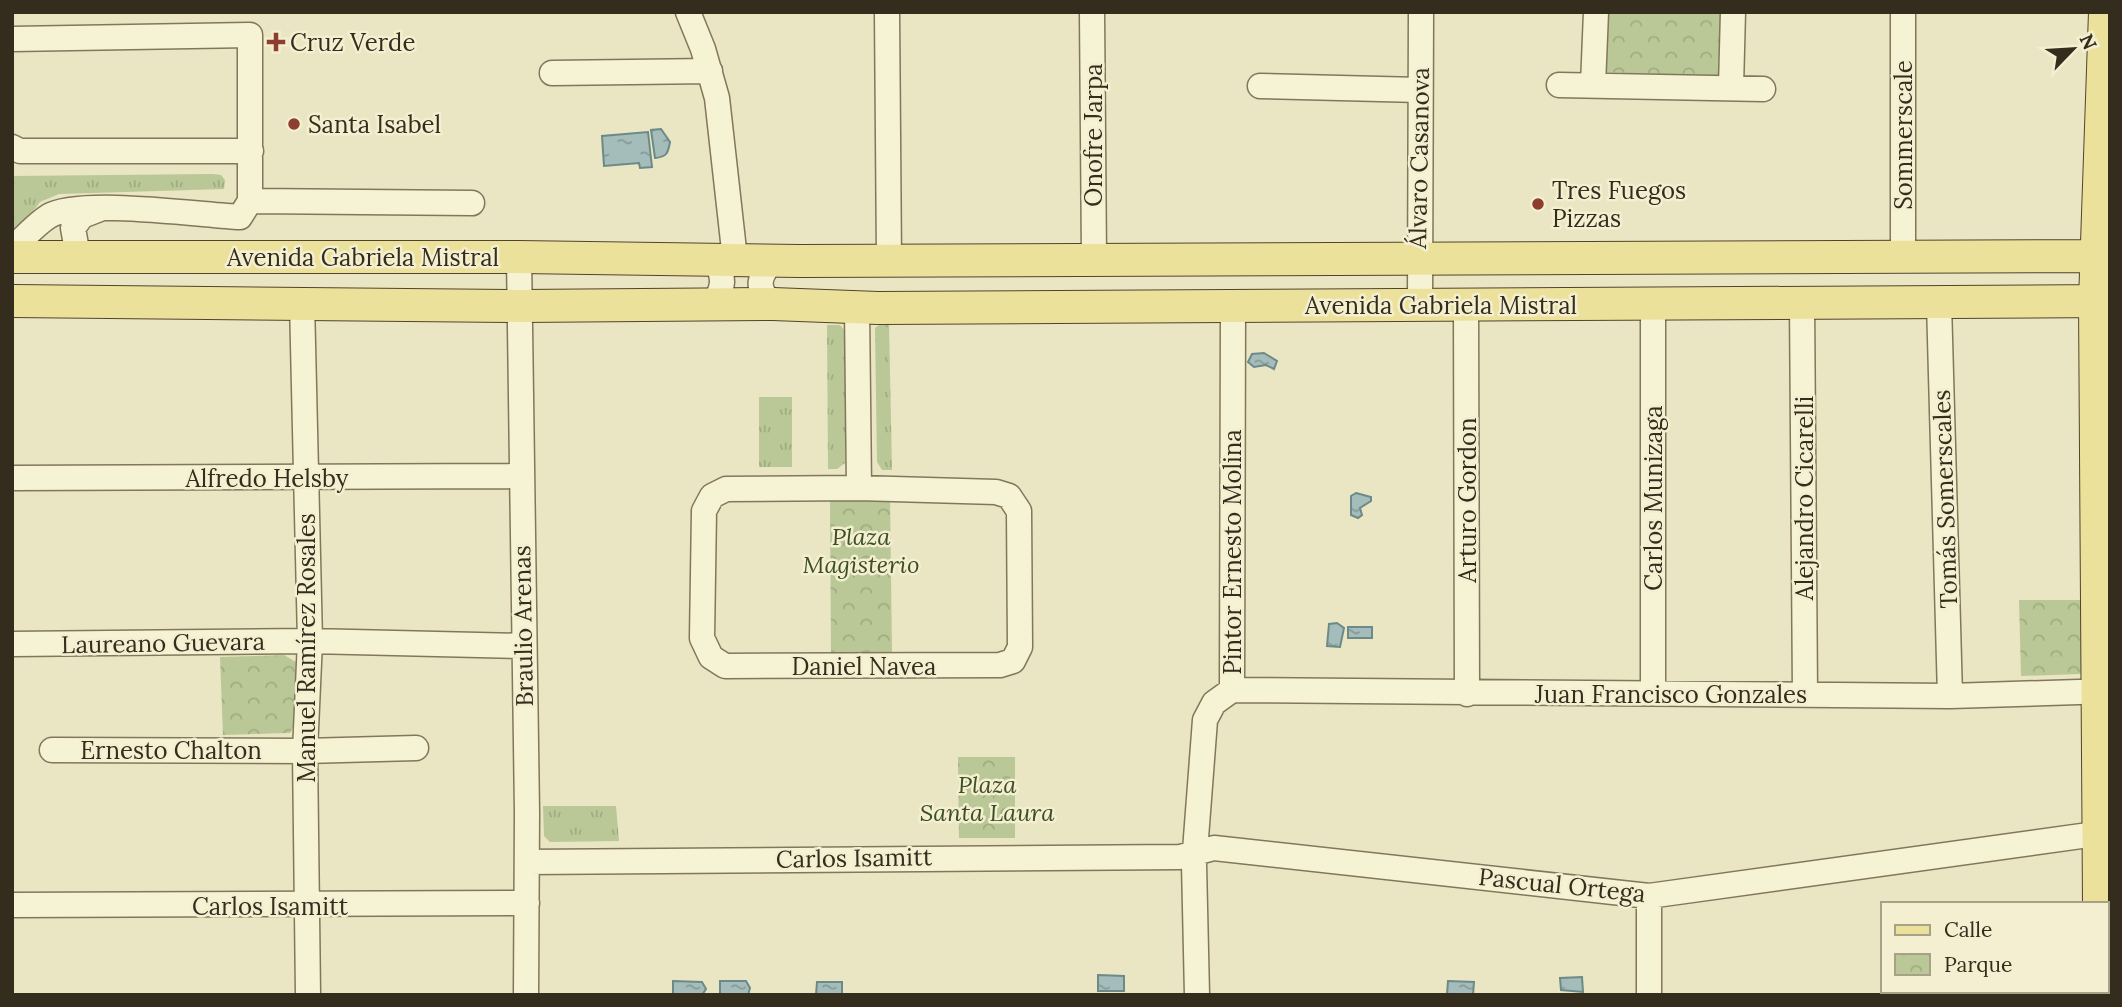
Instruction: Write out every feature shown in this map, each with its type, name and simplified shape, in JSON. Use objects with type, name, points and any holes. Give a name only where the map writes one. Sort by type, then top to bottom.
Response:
[{"type":"main road","points":[[2099,902],[2105,833],[2102,257],[2105,12]]},
{"type":"main road","name":"Avenida Gabriela Mistral","points":[[12,257],[519,257],[889,261],[2102,257]]},
{"type":"main road","name":"Avenida Gabriela Mistral","points":[[12,300],[521,306],[773,304],[857,308],[2102,301]]},
{"type":"street","points":[[688,12],[717,98],[724,259],[720,295],[712,304]]},
{"type":"street","points":[[887,12],[889,261]]},
{"type":"street","name":"Onofre Jarpa","points":[[1093,12],[1094,259]]},
{"type":"street","name":"Álvaro Casanova","points":[[1420,304],[1418,260],[1421,12]]},
{"type":"street","points":[[1593,85],[1596,12]]},
{"type":"street","points":[[1731,87],[1733,12]]},
{"type":"street","name":"Sommerscale","points":[[1903,12],[1903,257]]},
{"type":"street","points":[[12,38],[250,36],[251,151],[250,201],[240,217],[100,209],[68,210],[49,216],[12,249]]},
{"type":"street","points":[[552,74],[710,71]]},
{"type":"street","points":[[1559,85],[1763,89]]},
{"type":"street","points":[[1260,86],[1420,90]]},
{"type":"street","points":[[12,147],[20,152],[251,151]]},
{"type":"street","points":[[250,201],[472,203]]},
{"type":"street","points":[[85,258],[76,245],[73,228],[82,216],[100,209]]},
{"type":"street","name":"Braulio Arenas","points":[[519,257],[527,862],[526,995]]},
{"type":"street","points":[[773,261],[763,272],[759,284],[763,296],[773,304]]},
{"type":"street","name":"Manuel Ramírez Rosales","points":[[302,302],[310,641],[305,751],[308,995]]},
{"type":"street","name":"Alejandro Cicarelli","points":[[1802,302],[1805,694]]},
{"type":"street","name":"Tomás Somerscales","points":[[1940,303],[1950,696]]},
{"type":"street","name":"Carlos Munizaga","points":[[1653,304],[1653,692]]},
{"type":"street","name":"Pintor Ernesto Molina","points":[[1197,995],[1188,855],[1205,720],[1214,703],[1232,690],[1233,306]]},
{"type":"street","name":"Arturo Gordon","points":[[1466,306],[1467,694]]},
{"type":"street","points":[[857,308],[859,488]]},
{"type":"street","name":"Alfredo Helsby","points":[[12,478],[521,476]]},
{"type":"street","name":"Daniel Navea","points":[[859,488],[996,492],[1009,496],[1019,511],[1020,647],[1013,661],[1000,665],[725,666],[711,657],[702,638],[704,511],[712,496],[726,489],[859,488]]},
{"type":"street","name":"Laureano Guevara","points":[[12,644],[310,641],[524,646]]},
{"type":"street","name":"Juan Francisco Gonzales","points":[[1232,690],[1950,696],[2104,691]]},
{"type":"street","name":"Ernesto Chalton","points":[[52,750],[305,751],[416,748]]},
{"type":"street","name":"Pascual Ortega","points":[[1188,855],[1214,848],[1649,896],[2105,833]]},
{"type":"street","name":"Carlos Isamitt","points":[[527,862],[1188,855]]},
{"type":"street","points":[[1649,896],[1649,995]]},
{"type":"street","name":"Carlos Isamitt","points":[[12,905],[527,904]]},
{"type":"green space","points":[[1606,12],[1724,12],[1725,76],[1601,72]]},
{"type":"green space","points":[[221,175],[225,180],[224,189],[59,194],[40,202],[21,228],[12,231],[12,176]]},
{"type":"green space","points":[[889,324],[892,470],[882,470],[877,462],[875,328]]},
{"type":"green space","points":[[827,325],[840,325],[845,331],[845,463],[837,469],[828,469]]},
{"type":"green space","points":[[759,397],[792,397],[792,467],[759,467]]},
{"type":"green space","name":"Plaza Magisterio","points":[[890,496],[892,653],[831,654],[830,497]]},
{"type":"green space","points":[[2019,600],[2086,600],[2085,669],[2080,674],[2021,676]]},
{"type":"green space","points":[[284,655],[296,662],[296,722],[290,733],[223,735],[220,657]]},
{"type":"green space","name":"Plaza Santa Laura","points":[[958,757],[1015,757],[1015,838],[959,838]]},
{"type":"green space","points":[[543,806],[616,806],[619,841],[550,842],[544,836]]},
{"type":"water","points":[[661,129],[670,142],[668,152],[655,158],[651,130]]},
{"type":"water","points":[[648,132],[652,167],[640,168],[639,163],[604,166],[602,136]]},
{"type":"water","points":[[1264,353],[1277,361],[1274,369],[1266,365],[1254,367],[1248,362],[1252,354]]},
{"type":"water","points":[[1356,493],[1371,497],[1371,501],[1360,508],[1362,515],[1358,518],[1351,515],[1351,496]]},
{"type":"water","points":[[1337,623],[1344,628],[1340,647],[1327,646],[1329,624]]},
{"type":"water","points":[[1348,627],[1372,627],[1372,638],[1348,638]]},
{"type":"water","points":[[1098,975],[1124,976],[1124,991],[1098,991]]},
{"type":"water","points":[[1582,977],[1583,992],[1561,990],[1560,978]]},
{"type":"water","points":[[673,981],[702,982],[706,989],[702,995],[673,995]]},
{"type":"water","points":[[720,981],[746,981],[750,988],[748,995],[720,995]]},
{"type":"water","points":[[1448,981],[1474,982],[1473,995],[1447,995]]},
{"type":"water","points":[[817,982],[842,982],[842,995],[816,995]]},
{"type":"place","name":"Cruz Verde","points":[[276,42]]},
{"type":"place","name":"Santa Isabel","points":[[294,124]]},
{"type":"place","name":"Tres Fuegos Pizzas","points":[[1538,204]]}]
